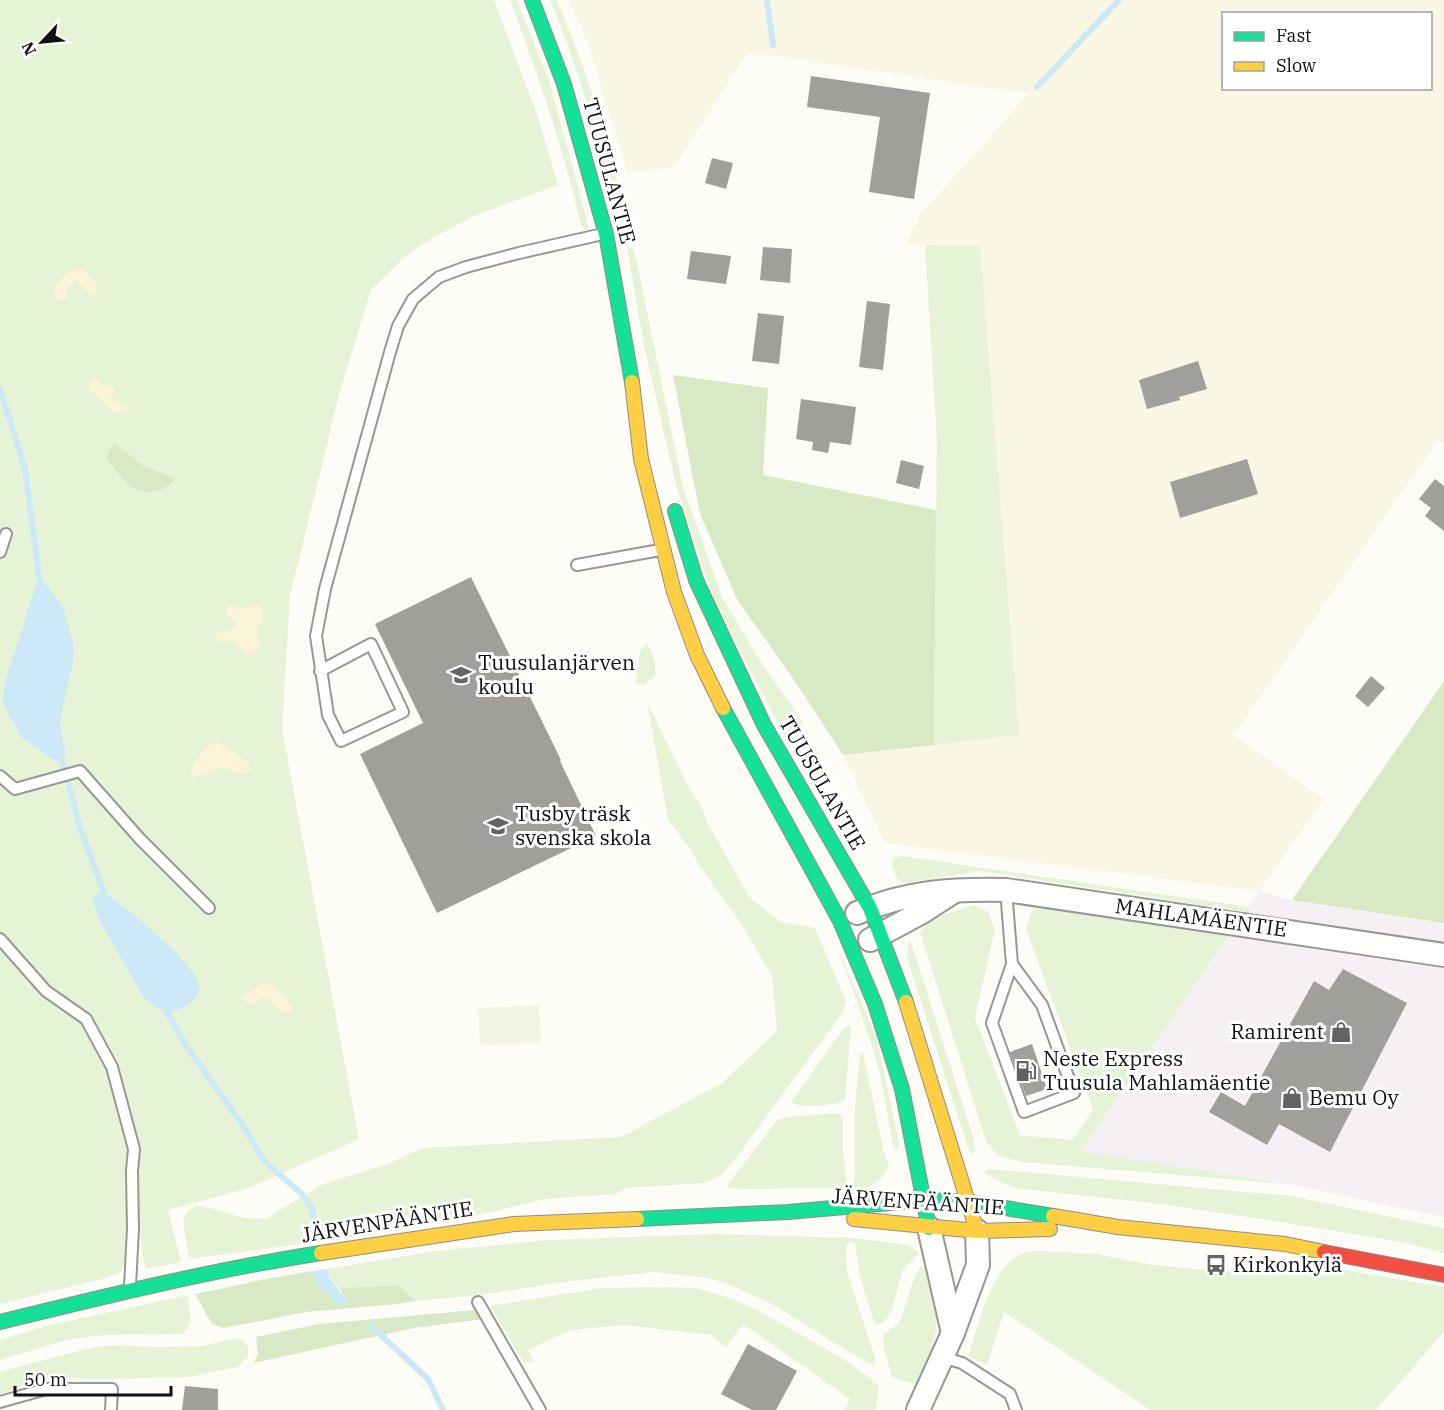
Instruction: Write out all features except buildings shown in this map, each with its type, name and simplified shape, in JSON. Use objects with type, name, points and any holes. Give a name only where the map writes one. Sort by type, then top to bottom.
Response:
[{"type":"main road","name":"TUUSULANTIE","points":[[532,0],[564,84],[606,234],[629,357],[641,459],[675,592],[697,655],[732,726],[840,921],[876,1009],[902,1086],[930,1228]]},
{"type":"main road","name":"TUUSULANTIE","points":[[629,357],[652,434]]},
{"type":"main road","name":"TUUSULANTIE","points":[[672,500],[704,601],[764,726],[870,908],[882,935],[907,1004],[970,1202],[977,1231]]},
{"type":"main road","name":"JÄRVENPÄÄNTIE","points":[[0,1322],[130,1290],[251,1264],[514,1224],[788,1212],[924,1200],[970,1202],[1118,1227],[1285,1244],[1444,1275]]},
{"type":"main road","name":"JÄRVENPÄÄNTIE","points":[[788,1212],[977,1231],[1118,1227]]},
{"type":"street","name":"MAHLAMÄENTIE","points":[[840,921],[870,908],[914,894],[957,890],[1006,890],[1444,955]]},
{"type":"street","points":[[851,947],[882,935],[957,890]]},
{"type":"street","points":[[930,1228],[953,1333]]},
{"type":"street","points":[[918,1410],[953,1333],[978,1265],[977,1231]]},
{"type":"lane","points":[[320,671],[371,644],[403,712],[341,741],[328,715],[320,671],[316,636],[325,589],[398,326],[413,299],[439,277],[466,267],[606,234]]},
{"type":"lane","points":[[0,552],[6,534]]},
{"type":"lane","points":[[577,565],[685,544]]},
{"type":"lane","points":[[0,776],[15,789],[80,771],[140,839],[209,908]]},
{"type":"lane","points":[[1006,890],[1012,964],[992,1023],[1024,1112],[1074,1093],[1041,1005],[1012,964]]},
{"type":"lane","points":[[0,939],[46,991],[86,1019],[112,1067],[134,1149],[130,1290]]},
{"type":"lane","points":[[478,1302],[540,1410]]},
{"type":"lane","points":[[942,1357],[962,1363],[1010,1394],[1016,1410]]},
{"type":"lane","points":[[0,1402],[46,1389],[112,1389],[111,1410]]},
{"type":"shaded area","points":[[569,0],[1444,0],[1444,442],[1436,443],[1234,735],[1324,799],[1259,891],[885,843],[843,755],[1019,735],[980,246],[906,244],[919,216],[1028,94],[748,52],[674,167],[628,174],[588,44]]},
{"type":"shaded area","points":[[1259,891],[1292,900],[1444,923],[1444,1217],[1287,1184],[1081,1151]]},
{"type":"green space","points":[[0,0],[494,0],[538,117],[558,185],[476,215],[434,237],[408,254],[371,290],[339,395],[290,596],[282,729],[359,1139],[246,1189],[168,1210],[181,1262],[147,1269],[142,1255],[140,1216],[130,1219],[127,1253],[121,1272],[106,1278],[0,1304]]},
{"type":"green space","points":[[510,0],[517,0],[550,83],[589,228],[585,230],[581,225],[549,111]]},
{"type":"green space","points":[[550,0],[557,0],[587,78],[625,211],[621,213],[616,206],[578,76]]},
{"type":"green space","points":[[925,245],[980,246],[1019,735],[934,745],[937,441]]},
{"type":"green space","points":[[632,248],[635,253],[683,487],[722,597],[760,661],[803,722],[802,736],[790,747],[714,600],[677,489],[645,350],[627,249]]},
{"type":"green space","points":[[673,375],[768,388],[763,475],[936,510],[934,745],[843,755],[737,599],[700,514]]},
{"type":"green space","points":[[114,443],[142,465],[175,478],[167,486],[156,491],[144,492],[132,487],[106,458]]},
{"type":"green space","points":[[646,643],[653,655],[655,676],[644,685],[636,683],[640,651]]},
{"type":"green space","points":[[1444,681],[1444,923],[1292,900]]},
{"type":"green space","points":[[647,702],[688,786],[750,898],[781,922],[815,928],[846,1001],[843,1012],[736,1158],[720,1176],[705,1183],[625,1188],[616,1194],[544,1199],[475,1216],[331,1240],[189,1259],[183,1223],[186,1213],[195,1206],[245,1218],[265,1219],[321,1185],[388,1164],[423,1148],[621,1137],[722,1083],[777,1031],[772,976],[743,927],[692,851],[668,820]]},
{"type":"green space","points":[[902,856],[1249,907],[1248,912],[980,871],[906,883],[898,881],[892,865],[893,859]]},
{"type":"green space","points":[[974,905],[988,912],[995,929],[975,1018],[1020,1135],[1073,1140],[1093,1110],[1026,929],[1032,910],[1051,908],[1229,935],[1081,1151],[1287,1184],[1020,1162],[998,1155],[986,1141],[920,932],[930,919]]},
{"type":"green space","points":[[834,941],[876,1035],[899,1143],[897,1151],[893,1146],[873,1050]]},
{"type":"green space","points":[[911,942],[974,1140],[975,1151],[970,1154],[907,958],[908,943]]},
{"type":"green space","points":[[539,1005],[541,1043],[480,1045],[478,1008]]},
{"type":"green space","points":[[851,1026],[845,1100],[818,1106],[791,1102],[843,1029]]},
{"type":"green space","points":[[860,1053],[863,1053],[883,1149],[889,1166],[881,1179],[870,1186],[860,1188],[736,1189],[726,1187],[777,1120],[786,1117],[837,1113],[843,1116],[843,1153],[847,1183],[853,1184],[855,1106]]},
{"type":"green space","points":[[990,1169],[1291,1196],[1444,1228],[1444,1253],[1401,1242],[1274,1221],[1161,1204],[1014,1188],[985,1174],[985,1171]]},
{"type":"green space","points":[[715,1234],[854,1238],[908,1245],[919,1253],[903,1269],[891,1313],[883,1323],[876,1324],[860,1276],[855,1244],[850,1241],[846,1245],[847,1272],[876,1360],[873,1364],[864,1361],[770,1303],[728,1284],[708,1278],[654,1272],[416,1301],[398,1285],[339,1288],[329,1278],[327,1269],[435,1251],[547,1240]]},
{"type":"green space","points":[[1038,1251],[1095,1254],[1154,1265],[1205,1270],[1210,1273],[1222,1273],[1252,1263],[1296,1263],[1444,1287],[1444,1332],[1376,1410],[1150,1410],[1004,1312],[987,1364],[968,1356],[981,1314],[1000,1273],[1019,1255]]},
{"type":"green space","points":[[921,1267],[928,1267],[935,1292],[937,1311],[933,1344],[920,1386],[892,1377],[884,1349],[883,1336],[900,1320],[914,1279]]},
{"type":"green space","points":[[312,1271],[318,1284],[336,1303],[349,1304],[339,1288],[398,1285],[416,1301],[306,1312],[224,1328],[212,1324],[195,1294],[271,1278]]},
{"type":"green space","points":[[602,1288],[696,1288],[733,1299],[761,1312],[845,1360],[879,1385],[876,1410],[844,1410],[850,1399],[743,1324],[726,1347],[711,1335],[624,1325],[571,1330],[528,1350],[534,1361],[524,1363],[490,1306]]},
{"type":"green space","points":[[188,1295],[191,1322],[183,1334],[103,1335],[66,1340],[0,1360],[0,1340],[46,1326]]},
{"type":"green space","points":[[475,1310],[484,1319],[414,1328],[253,1363],[258,1355],[256,1337],[319,1324]]},
{"type":"green space","points":[[239,1338],[248,1346],[248,1356],[238,1367],[189,1377],[46,1378],[0,1394],[0,1372],[85,1349],[111,1345],[202,1346]]},
{"type":"sand","points":[[79,268],[92,278],[97,293],[91,296],[77,280],[67,288],[67,298],[62,302],[55,298],[53,293],[60,281]]},
{"type":"sand","points":[[98,379],[100,384],[113,386],[115,391],[112,400],[129,407],[125,412],[114,411],[90,391],[88,385],[92,380]]},
{"type":"sand","points":[[230,605],[245,609],[257,605],[261,608],[262,621],[257,627],[260,645],[253,653],[246,653],[233,641],[216,641],[215,634],[237,626],[237,622],[229,616],[226,610]]},
{"type":"sand","points":[[214,743],[223,745],[249,763],[251,770],[244,774],[221,768],[193,777],[190,775],[199,756]]},
{"type":"sand","points":[[262,984],[271,984],[293,1006],[292,1013],[281,1012],[270,998],[262,998],[252,1005],[246,1002],[243,996]]},
{"type":"water","points":[[39,576],[63,607],[74,646],[73,664],[61,715],[60,728],[66,754],[63,762],[55,761],[22,737],[3,704],[5,682]]},
{"type":"water","points":[[104,892],[160,937],[189,967],[197,979],[199,989],[191,1002],[168,1014],[145,1000],[100,921],[93,901],[94,896]]},
{"type":"water","points":[[327,1269],[329,1278],[350,1304],[336,1303],[318,1284],[312,1271]]},
{"type":"waterway","points":[[767,0],[773,45]]},
{"type":"waterway","points":[[1037,87],[1119,0]]},
{"type":"waterway","points":[[0,389],[25,469],[39,576]]},
{"type":"waterway","points":[[63,762],[80,828],[104,892]]},
{"type":"waterway","points":[[168,1014],[185,1044],[244,1127],[264,1161],[303,1195],[312,1209],[316,1228]]},
{"type":"waterway","points":[[372,1327],[428,1379],[443,1410]]},
{"type":"traffic: fast","points":[[532,0],[564,84],[606,234],[632,382]]},
{"type":"traffic: fast","points":[[675,511],[696,580],[764,725],[870,908],[906,1002]]},
{"type":"traffic: fast","points":[[723,708],[840,921],[875,1004],[902,1089],[929,1228]]},
{"type":"traffic: fast","points":[[637,1219],[788,1212],[924,1200],[970,1202],[1053,1216]]},
{"type":"traffic: fast","points":[[0,1322],[199,1275],[321,1253]]},
{"type":"traffic: slow","points":[[632,382],[641,459],[674,592],[697,655],[723,708]]},
{"type":"traffic: slow","points":[[906,1002],[977,1231]]},
{"type":"traffic: slow","points":[[1053,1216],[1118,1227],[1285,1244],[1324,1252]]},
{"type":"traffic: slow","points":[[321,1253],[514,1224],[637,1219]]},
{"type":"traffic: slow","points":[[854,1219],[977,1231],[1050,1229]]},
{"type":"traffic: jam","points":[[1324,1252],[1444,1275]]},
{"type":"place","name":"Tuusulanjärven koulu","points":[[461,675]]},
{"type":"place","name":"Tusby träsk svenska skola","points":[[498,826]]},
{"type":"place","name":"Ramirent","points":[[1341,1032]]},
{"type":"place","name":"Neste Express Tuusula Mahlamäentie","points":[[1026,1071]]},
{"type":"place","name":"Bemu Oy","points":[[1292,1098]]},
{"type":"place","name":"Kirkonkylä","points":[[1216,1265]]}]
